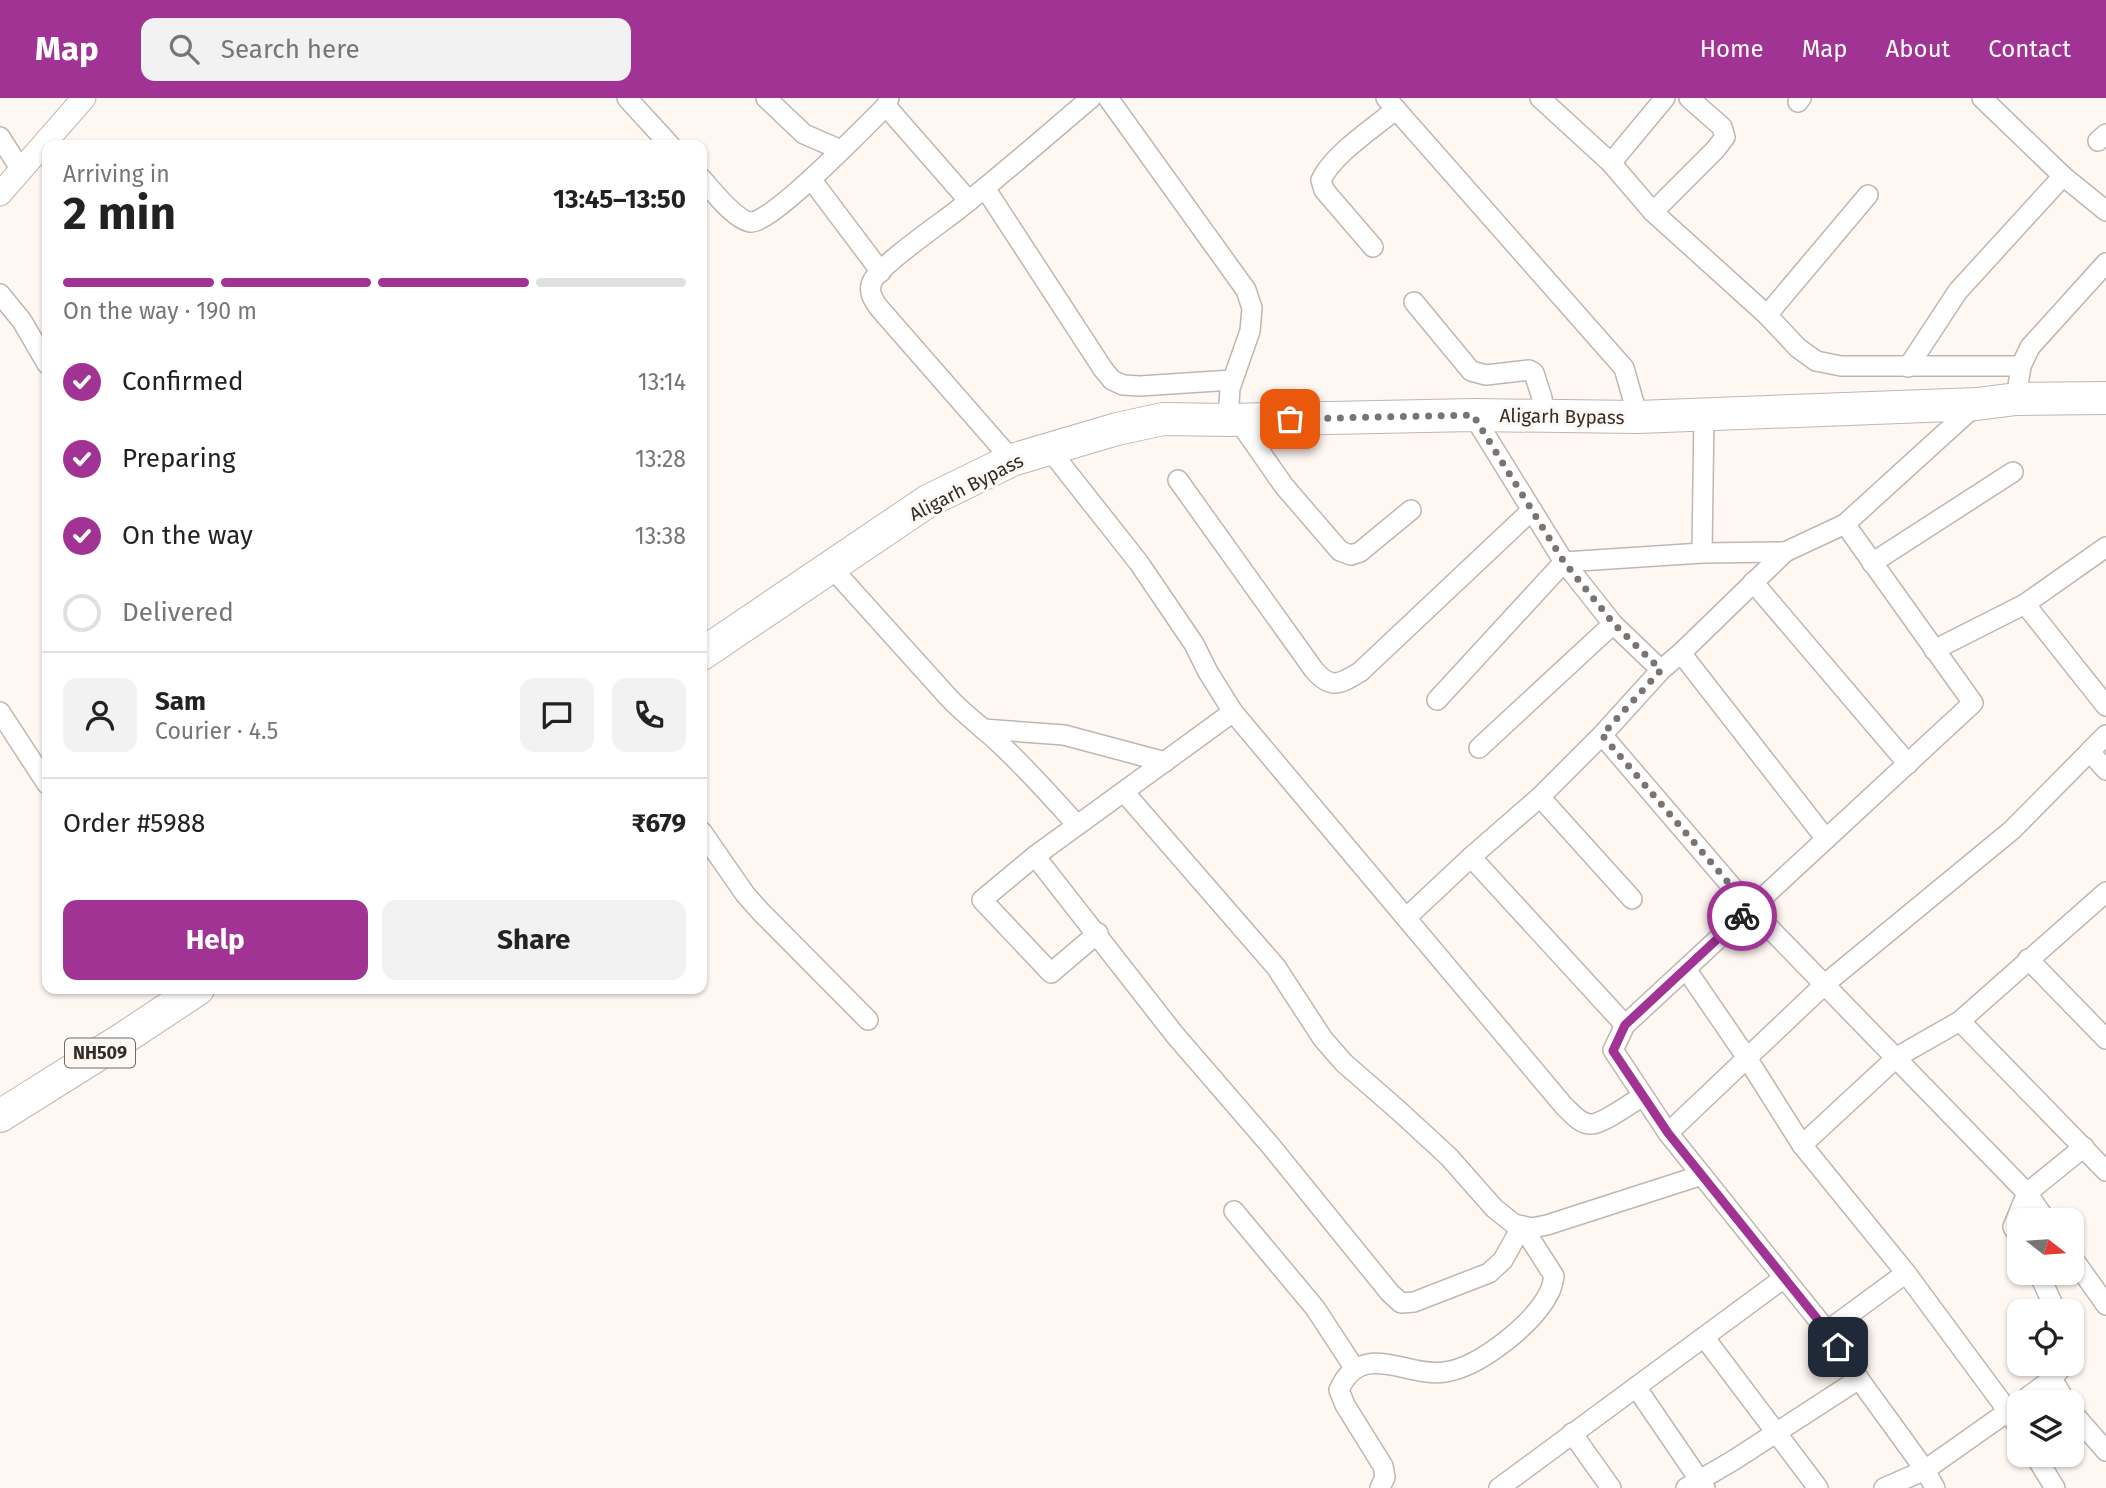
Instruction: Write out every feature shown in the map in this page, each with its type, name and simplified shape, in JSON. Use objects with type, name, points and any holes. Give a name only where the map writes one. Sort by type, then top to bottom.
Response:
[{"type":"highway","name":"Aligarh Bypass","points":[[707,651],[928,501],[1012,460],[1116,429],[1163,419],[1231,416],[1473,415],[1543,407],[1638,417],[1977,404],[2019,382],[2106,398]]},
{"type":"highway","name":"NH509","points":[[0,1116],[191,994]]},
{"type":"street","points":[[47,140],[84,98]]},
{"type":"street","points":[[627,98],[665,140]]},
{"type":"street","points":[[766,98],[804,134],[841,150]]},
{"type":"street","points":[[1012,460],[880,309],[872,298],[870,288],[874,277],[1091,98]]},
{"type":"street","points":[[1108,98],[1246,290],[1252,308],[1250,331],[1231,384],[1231,416],[1284,486],[1340,551],[1351,555],[1360,552],[1411,510]]},
{"type":"street","points":[[1540,98],[1611,163],[1653,212],[1766,315],[1798,348],[1816,361],[1841,366],[1908,367],[2019,382],[2030,347],[2106,263]]},
{"type":"street","points":[[1611,163],[1665,98]]},
{"type":"street","points":[[1653,212],[1725,137],[1722,127],[1689,98]]},
{"type":"street","points":[[1982,98],[2063,176],[2106,211]]},
{"type":"street","points":[[707,184],[733,212],[750,222],[757,222],[811,179],[887,102],[969,201]]},
{"type":"street","points":[[1373,247],[1324,190],[1321,180],[1326,169],[1391,104],[1624,368],[1638,417]]},
{"type":"street","points":[[0,137],[21,170]]},
{"type":"street","points":[[0,194],[42,146]]},
{"type":"street","points":[[1908,367],[1958,291],[2063,176]]},
{"type":"street","points":[[811,179],[881,272]]},
{"type":"street","points":[[985,188],[1112,380],[1123,385],[1140,386],[1231,384]]},
{"type":"street","points":[[1766,315],[1868,195]]},
{"type":"street","points":[[0,294],[22,321],[42,355]]},
{"type":"street","points":[[1414,302],[1471,371],[1486,375],[1529,370],[1534,373],[1543,407]]},
{"type":"street","points":[[1406,918],[1540,797],[1602,735],[1661,670],[1785,552],[1845,524],[1977,404]]},
{"type":"street","points":[[1702,553],[1704,414]]},
{"type":"street","points":[[1473,415],[1564,562],[1614,624],[1661,670]]},
{"type":"street","points":[[1049,449],[1139,563],[1194,644],[1233,712],[1579,1121],[1592,1125],[1643,1096]]},
{"type":"street","points":[[1872,563],[2014,472]]},
{"type":"street","points":[[1178,480],[1314,670],[1322,679],[1333,683],[1342,682],[1360,672],[1532,510]]},
{"type":"street","points":[[1845,524],[1973,703],[1625,1025],[1613,1051],[1668,1133],[1827,1331],[1926,1470],[1935,1488]]},
{"type":"street","points":[[1934,650],[2025,604],[2106,547]]},
{"type":"street","points":[[1437,700],[1564,562],[1702,553],[1785,552]]},
{"type":"street","points":[[831,567],[967,717],[1033,776],[1077,825]]},
{"type":"street","points":[[1753,582],[1908,764]]},
{"type":"street","points":[[2025,604],[2106,706]]},
{"type":"street","points":[[1479,748],[1614,624]]},
{"type":"street","points":[[1681,653],[1826,839]]},
{"type":"street","points":[[0,712],[42,776]]},
{"type":"street","points":[[1098,933],[1051,973],[982,900],[1035,856],[1233,712]]},
{"type":"street","points":[[983,729],[1064,735],[1165,762]]},
{"type":"street","points":[[1602,735],[1751,909],[1897,1057],[2027,1193],[2038,1208]]},
{"type":"street","points":[[1668,1133],[1825,984],[2011,830],[2106,735]]},
{"type":"street","points":[[2090,752],[2106,770]]},
{"type":"street","points":[[1124,792],[1276,967],[1323,1039],[1344,1063],[1448,1157],[1494,1208],[1514,1224],[1532,1228],[1547,1225],[1702,1175]]},
{"type":"street","points":[[1540,797],[1632,898]]},
{"type":"street","points":[[707,839],[760,911],[868,1020]]},
{"type":"street","points":[[1035,856],[1098,933],[1175,1035],[1401,1303],[1414,1302],[1489,1273],[1503,1260],[1522,1226]]},
{"type":"street","points":[[1471,857],[1625,1025]]},
{"type":"street","points":[[1802,1145],[1897,1057],[1960,1021],[2028,959],[2105,895]]},
{"type":"street","points":[[2028,959],[2106,1039]]},
{"type":"street","points":[[1686,969],[1802,1145],[2007,1394]]},
{"type":"street","points":[[1960,1021],[2098,1158],[2027,1193],[2021,1208]]},
{"type":"street","points":[[1234,1211],[1315,1308],[1355,1369]]},
{"type":"street","points":[[1386,1484],[1383,1466],[1345,1405],[1339,1390],[1344,1379],[1355,1369],[1369,1364],[1387,1363],[1430,1372],[1446,1372],[1472,1363],[1501,1345],[1532,1316],[1549,1292],[1555,1276],[1522,1226]]},
{"type":"street","points":[[1827,1331],[1906,1273]]},
{"type":"street","points":[[2084,1274],[2106,1305]]},
{"type":"street","points":[[1503,1487],[1572,1433],[1784,1278]]},
{"type":"street","points":[[1704,1337],[1818,1488]]},
{"type":"street","points":[[2037,1390],[2054,1376]]},
{"type":"street","points":[[1636,1387],[1697,1485],[1859,1379]]},
{"type":"street","points":[[2052,1379],[2059,1390]]},
{"type":"street","points":[[1884,1488],[1926,1470],[2007,1412]]},
{"type":"street","points":[[2084,1426],[2106,1451]]},
{"type":"street","points":[[1572,1433],[1611,1488]]},
{"type":"street","points":[[2042,1467],[2055,1488]]},
{"type":"way so far","points":[[1290,419],[1473,415],[1564,562],[1614,624],[1661,670],[1602,735],[1751,909],[1742,916]]},
{"type":"route","points":[[1742,916],[1625,1025],[1613,1051],[1668,1133],[1838,1347]]}]
